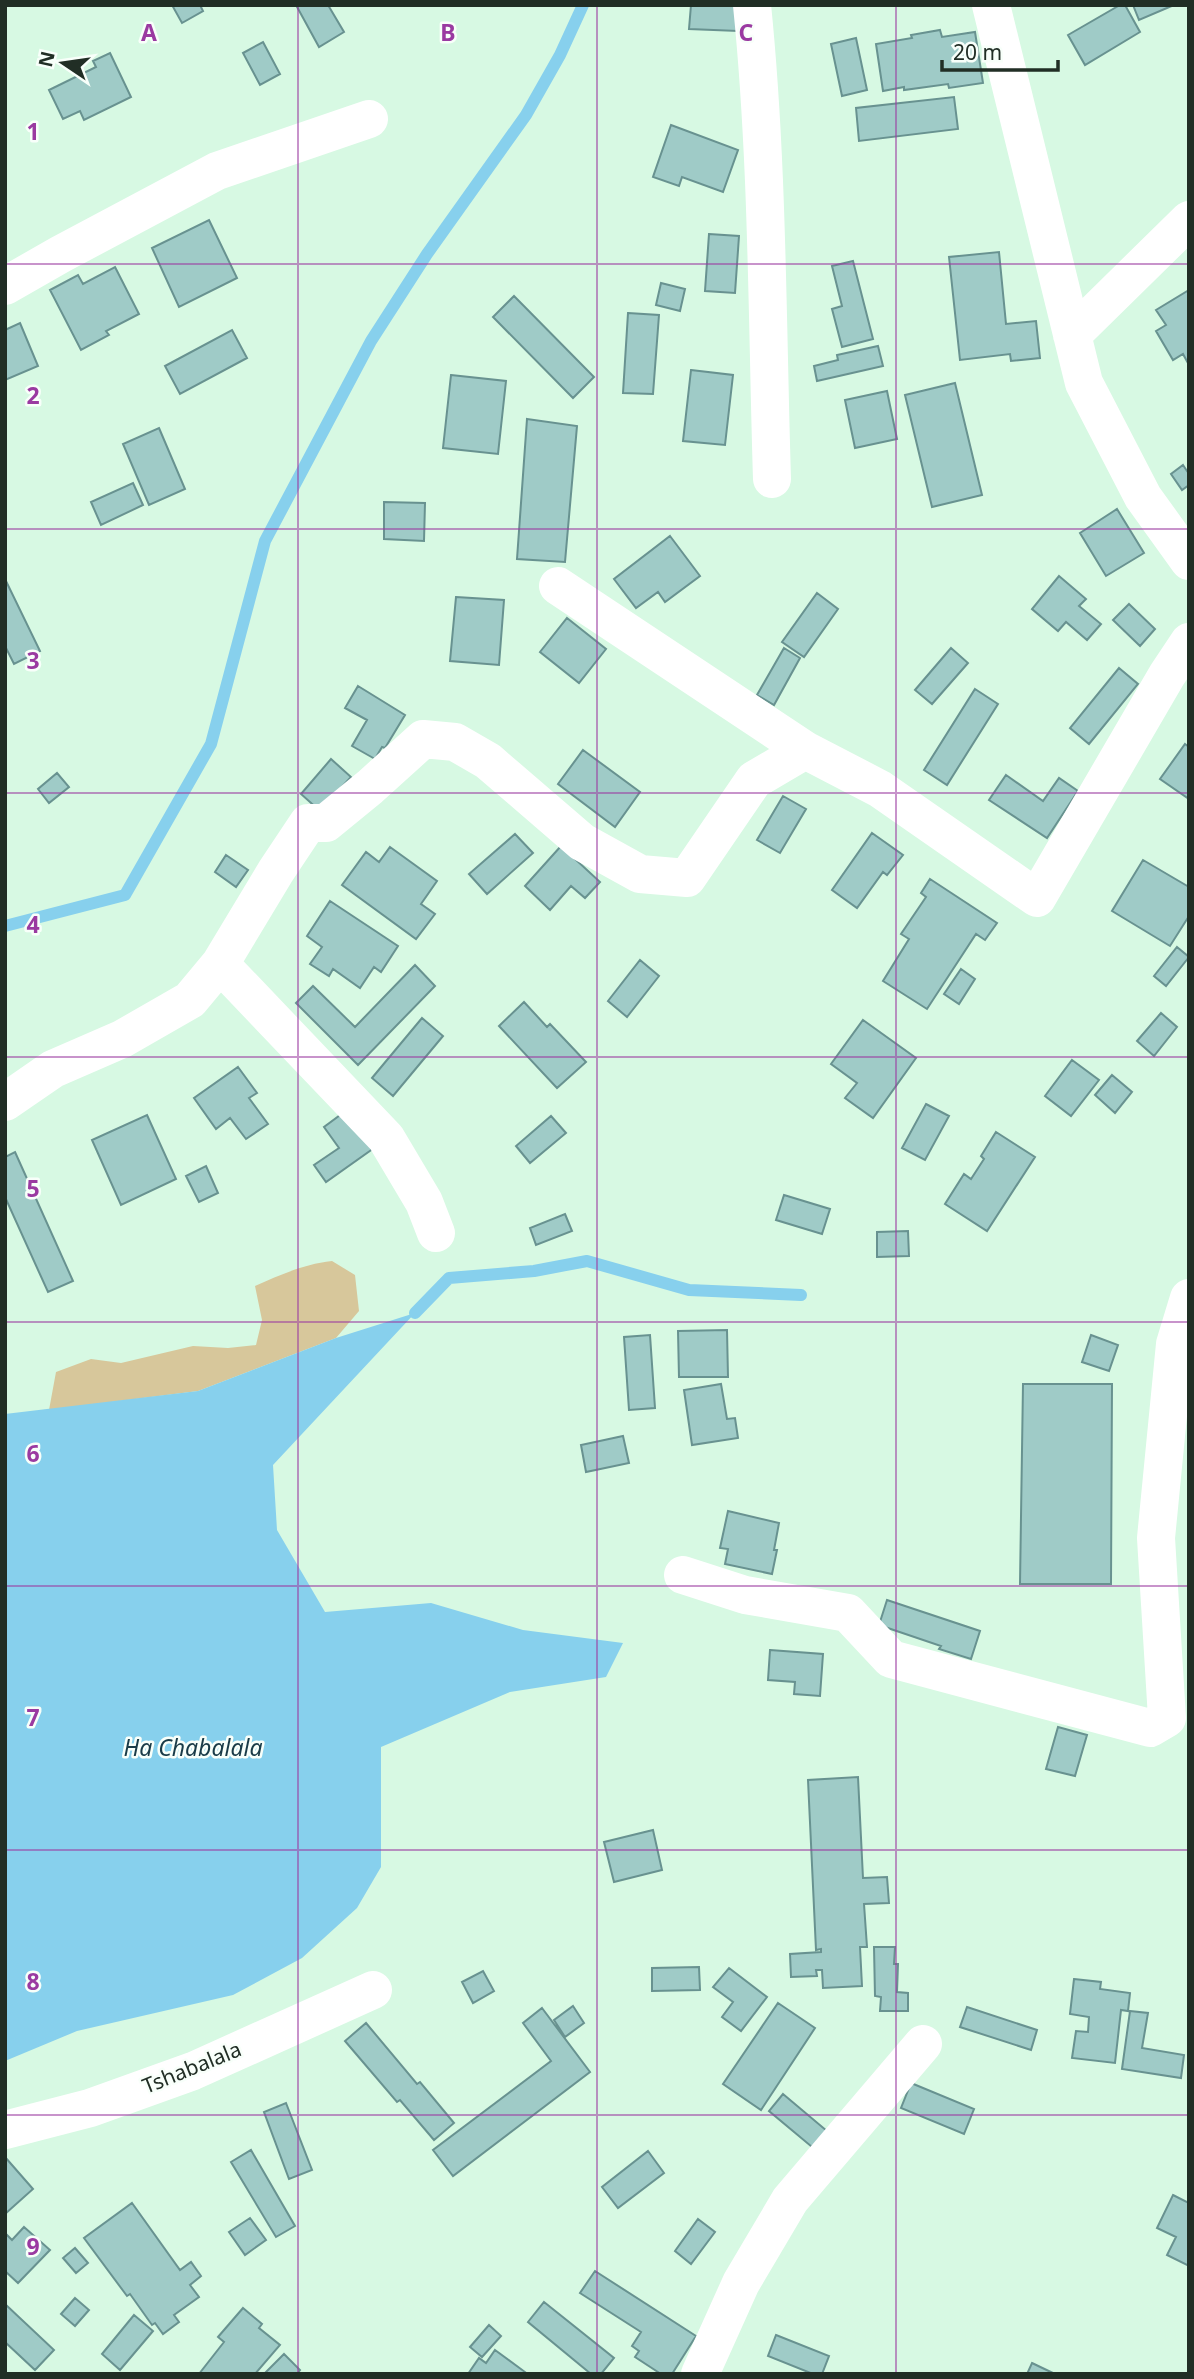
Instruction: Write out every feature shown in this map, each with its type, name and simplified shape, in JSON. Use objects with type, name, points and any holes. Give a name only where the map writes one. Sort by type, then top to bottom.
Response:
[{"type":"street","points":[[752,5],[762,163],[772,478]]},
{"type":"street","points":[[991,5],[1084,383],[1143,497],[1189,561]]},
{"type":"street","points":[[5,286],[217,171],[369,119]]},
{"type":"street","points":[[1072,335],[1189,220]]},
{"type":"street","points":[[558,586],[805,750],[880,789],[1037,898],[1189,642]]},
{"type":"street","points":[[5,1101],[53,1069],[122,1040],[190,1000],[220,964],[308,823],[326,823],[423,739],[456,742],[488,761],[582,842],[640,874],[687,878],[754,780],[805,750]]},
{"type":"street","points":[[220,964],[386,1138],[424,1202],[436,1233]]},
{"type":"street","points":[[683,1574],[746,1595],[848,1613],[891,1659],[1150,1728],[1178,1722],[1156,1538],[1175,1344],[1189,1298]]},
{"type":"street","name":"Tshabalala","points":[[5,2130],[90,2108],[192,2071],[373,1990]]},
{"type":"street","points":[[700,2374],[741,2283],[790,2200],[923,2044]]},
{"type":"shaded area","points":[[332,1261],[355,1275],[359,1311],[336,1338],[198,1391],[49,1410],[56,1372],[91,1359],[121,1363],[193,1346],[228,1348],[256,1345],[262,1320],[255,1286],[302,1267]]},
{"type":"water","name":"Ha Chabalala","points":[[415,1313],[273,1465],[277,1530],[325,1612],[431,1603],[523,1630],[623,1643],[606,1677],[510,1692],[381,1747],[381,1867],[357,1908],[302,1958],[233,1995],[77,2031],[5,2061],[5,1414],[198,1391],[336,1338]]},
{"type":"building","points":[[172,5],[200,5],[203,11],[182,23]]},
{"type":"building","points":[[296,5],[328,5],[344,32],[319,47]]},
{"type":"building","points":[[691,5],[740,5],[738,31],[689,29]]},
{"type":"building","points":[[1120,5],[1125,5],[1140,32],[1085,65],[1068,35]]},
{"type":"building","points":[[1133,5],[1174,5],[1139,20]]},
{"type":"building","points":[[940,30],[942,37],[975,32],[983,83],[949,88],[948,84],[904,90],[904,87],[883,91],[876,44]]},
{"type":"building","points":[[856,38],[867,90],[842,96],[831,44]]},
{"type":"building","points":[[263,42],[280,74],[260,85],[243,53]]},
{"type":"building","points":[[110,53],[131,97],[84,120],[80,111],[63,119],[49,90],[96,67],[93,61]]},
{"type":"building","points":[[954,97],[958,129],[859,141],[856,108]]},
{"type":"building","points":[[671,125],[738,150],[723,192],[682,177],[679,186],[653,177]]},
{"type":"building","points":[[209,220],[237,278],[179,307],[152,248]]},
{"type":"building","points":[[709,234],[739,236],[735,293],[705,291]]},
{"type":"building","points":[[999,252],[1006,324],[1036,321],[1040,358],[1011,361],[1010,354],[960,360],[949,257]]},
{"type":"building","points":[[853,261],[873,339],[842,347],[832,309],[842,306],[832,266]]},
{"type":"building","points":[[115,267],[139,314],[106,331],[109,335],[81,350],[50,290],[78,275],[83,284]]},
{"type":"building","points":[[661,283],[685,289],[680,311],[656,305]]},
{"type":"building","points":[[1189,290],[1189,365],[1183,354],[1173,360],[1156,331],[1166,325],[1156,310]]},
{"type":"building","points":[[514,296],[594,377],[573,398],[493,317]]},
{"type":"building","points":[[628,313],[659,315],[653,394],[623,393]]},
{"type":"building","points":[[20,323],[38,366],[5,380],[5,330]]},
{"type":"building","points":[[232,330],[247,358],[180,394],[165,366]]},
{"type":"building","points":[[878,346],[883,366],[817,381],[814,366],[838,360],[837,355]]},
{"type":"building","points":[[691,370],[733,375],[725,445],[683,441]]},
{"type":"building","points":[[451,375],[506,381],[498,454],[443,448]]},
{"type":"building","points":[[955,383],[982,495],[932,507],[905,395]]},
{"type":"building","points":[[887,391],[897,439],[855,448],[845,400]]},
{"type":"building","points":[[527,419],[577,426],[565,562],[517,559]]},
{"type":"building","points":[[159,428],[185,489],[149,505],[123,444]]},
{"type":"building","points":[[1183,465],[1189,474],[1189,485],[1182,490],[1171,474]]},
{"type":"building","points":[[133,483],[143,505],[101,525],[91,502]]},
{"type":"building","points":[[384,502],[425,503],[424,541],[384,539]]},
{"type":"building","points":[[1117,509],[1144,553],[1106,576],[1080,533]]},
{"type":"building","points":[[670,536],[700,576],[665,602],[658,592],[636,608],[614,579]]},
{"type":"building","points":[[1059,576],[1086,599],[1079,606],[1101,624],[1087,640],[1066,622],[1058,631],[1032,609]]},
{"type":"building","points":[[5,579],[40,651],[14,664],[5,646]]},
{"type":"building","points":[[817,593],[838,609],[804,657],[782,642]]},
{"type":"building","points":[[456,597],[504,600],[499,665],[450,661]]},
{"type":"building","points":[[1129,604],[1155,629],[1140,646],[1113,620]]},
{"type":"building","points":[[567,618],[606,649],[579,683],[540,652]]},
{"type":"building","points":[[784,648],[800,658],[774,705],[757,695]]},
{"type":"building","points":[[951,648],[968,663],[932,704],[915,690]]},
{"type":"building","points":[[1119,668],[1138,684],[1089,744],[1070,728]]},
{"type":"building","points":[[358,686],[405,715],[375,759],[352,746],[367,720],[345,708]]},
{"type":"building","points":[[975,689],[998,704],[947,785],[924,770]]},
{"type":"building","points":[[1185,744],[1189,747],[1189,799],[1160,779]]},
{"type":"building","points":[[583,750],[640,792],[615,827],[558,784]]},
{"type":"building","points":[[331,759],[351,777],[320,811],[301,794]]},
{"type":"building","points":[[57,773],[69,787],[49,803],[38,789]]},
{"type":"building","points":[[1006,775],[1043,801],[1059,778],[1078,791],[1047,838],[989,800]]},
{"type":"building","points":[[783,796],[806,809],[780,853],[757,840]]},
{"type":"building","points":[[872,833],[903,855],[887,875],[883,872],[857,908],[832,890]]},
{"type":"building","points":[[515,834],[533,853],[487,894],[469,874]]},
{"type":"building","points":[[561,846],[600,882],[585,898],[571,886],[550,910],[525,886]]},
{"type":"building","points":[[390,847],[437,881],[421,904],[435,914],[416,939],[342,885],[366,852],[379,862]]},
{"type":"building","points":[[226,855],[248,870],[236,887],[215,872]]},
{"type":"building","points":[[1143,860],[1189,887],[1189,916],[1170,946],[1112,911]]},
{"type":"building","points":[[930,879],[997,923],[985,940],[976,934],[927,1009],[883,981],[909,939],[901,934],[926,897],[921,893]]},
{"type":"building","points":[[330,901],[398,946],[381,972],[374,967],[360,988],[333,969],[329,976],[310,964],[322,947],[307,936]]},
{"type":"building","points":[[1177,947],[1189,957],[1166,986],[1154,976]]},
{"type":"building","points":[[640,960],[659,976],[627,1017],[608,1001]]},
{"type":"building","points":[[415,965],[435,986],[358,1065],[296,1003],[313,986],[355,1027]]},
{"type":"building","points":[[961,969],[975,979],[959,1004],[944,994]]},
{"type":"building","points":[[524,1002],[547,1027],[550,1024],[586,1062],[557,1088],[499,1026]]},
{"type":"building","points":[[1161,1013],[1177,1027],[1154,1056],[1137,1041]]},
{"type":"building","points":[[422,1018],[443,1036],[393,1096],[372,1078]]},
{"type":"building","points":[[863,1020],[916,1058],[873,1118],[845,1098],[857,1083],[831,1064]]},
{"type":"building","points":[[1072,1060],[1099,1080],[1071,1116],[1045,1096]]},
{"type":"building","points":[[238,1067],[257,1093],[249,1098],[268,1124],[246,1139],[230,1118],[216,1129],[194,1098]]},
{"type":"building","points":[[1112,1075],[1132,1092],[1115,1113],[1095,1095]]},
{"type":"building","points":[[926,1104],[949,1116],[925,1160],[902,1148]]},
{"type":"building","points":[[347,1110],[374,1148],[326,1182],[314,1165],[339,1148],[324,1127]]},
{"type":"building","points":[[147,1115],[176,1179],[121,1205],[92,1140]]},
{"type":"building","points":[[551,1116],[566,1133],[530,1163],[516,1146]]},
{"type":"building","points":[[996,1132],[1035,1157],[987,1231],[945,1204],[964,1174],[971,1179]]},
{"type":"building","points":[[15,1152],[73,1281],[48,1292],[5,1197],[5,1157]]},
{"type":"building","points":[[206,1166],[218,1193],[199,1202],[186,1176]]},
{"type":"building","points":[[784,1195],[830,1209],[822,1234],[776,1220]]},
{"type":"building","points":[[565,1214],[572,1231],[536,1245],[530,1228]]},
{"type":"building","points":[[908,1231],[909,1256],[877,1257],[877,1232]]},
{"type":"building","points":[[727,1330],[728,1377],[679,1377],[678,1331]]},
{"type":"building","points":[[650,1335],[655,1408],[629,1410],[624,1337]]},
{"type":"building","points":[[1091,1335],[1118,1345],[1109,1371],[1082,1362]]},
{"type":"building","points":[[721,1384],[727,1419],[735,1418],[738,1438],[692,1445],[684,1390]]},
{"type":"building","points":[[1023,1384],[1112,1384],[1111,1584],[1020,1584]]},
{"type":"building","points":[[623,1436],[629,1463],[586,1472],[581,1445]]},
{"type":"building","points":[[728,1511],[779,1523],[772,1574],[725,1564],[728,1549],[720,1548]]},
{"type":"building","points":[[887,1600],[980,1631],[971,1659],[879,1625]]},
{"type":"building","points":[[770,1650],[823,1654],[820,1696],[794,1694],[795,1682],[768,1680]]},
{"type":"building","points":[[1058,1727],[1087,1735],[1075,1776],[1046,1769]]},
{"type":"building","points":[[858,1777],[863,1878],[887,1877],[889,1903],[864,1904],[867,1947],[860,1947],[862,1986],[823,1988],[822,1970],[816,1970],[817,1976],[791,1977],[790,1954],[821,1952],[821,1949],[816,1950],[808,1780]]},
{"type":"building","points":[[653,1830],[662,1870],[614,1882],[604,1842]]},
{"type":"building","points":[[874,1947],[895,1947],[894,1964],[898,1964],[897,1992],[908,1993],[908,2011],[880,2011],[881,1997],[875,1996]]},
{"type":"building","points":[[699,1967],[700,1990],[652,1991],[652,1968]]},
{"type":"building","points":[[729,1968],[767,1997],[741,2031],[722,2017],[733,2002],[713,1987]]},
{"type":"building","points":[[483,1971],[494,1991],[473,2003],[462,1982]]},
{"type":"building","points":[[1074,1979],[1101,1982],[1100,1989],[1130,1993],[1128,2011],[1121,2010],[1115,2063],[1072,2058],[1076,2031],[1088,2032],[1089,2017],[1070,2014]]},
{"type":"building","points":[[778,2003],[815,2028],[761,2110],[723,2084]]},
{"type":"building","points":[[573,2006],[584,2023],[565,2037],[554,2020]]},
{"type":"building","points":[[967,2007],[1037,2030],[1031,2050],[960,2027]]},
{"type":"building","points":[[542,2008],[590,2072],[453,2176],[433,2150],[551,2061],[523,2023]]},
{"type":"building","points":[[1130,2011],[1148,2013],[1142,2048],[1184,2055],[1181,2078],[1122,2069]]},
{"type":"building","points":[[366,2023],[454,2123],[434,2140],[400,2100],[397,2102],[345,2041]]},
{"type":"building","points":[[911,2083],[974,2109],[964,2134],[901,2108]]},
{"type":"building","points":[[783,2094],[827,2131],[812,2147],[769,2111]]},
{"type":"building","points":[[286,2103],[312,2170],[289,2179],[264,2112]]},
{"type":"building","points":[[251,2150],[295,2226],[276,2237],[231,2162]]},
{"type":"building","points":[[648,2151],[664,2173],[618,2208],[602,2187]]},
{"type":"building","points":[[5,2157],[33,2189],[5,2214]]},
{"type":"building","points":[[1173,2195],[1189,2203],[1189,2266],[1167,2255],[1176,2237],[1157,2228]]},
{"type":"building","points":[[132,2203],[180,2270],[191,2262],[201,2276],[190,2285],[199,2297],[174,2315],[179,2322],[163,2334],[155,2323],[152,2325],[130,2294],[127,2296],[84,2238]]},
{"type":"building","points":[[250,2218],[266,2240],[245,2255],[229,2232]]},
{"type":"building","points":[[698,2219],[715,2232],[691,2264],[675,2251]]},
{"type":"building","points":[[24,2227],[50,2250],[18,2283],[5,2271],[5,2233],[12,2240]]},
{"type":"building","points":[[75,2248],[88,2263],[76,2273],[63,2258]]},
{"type":"building","points":[[595,2271],[696,2336],[672,2374],[661,2374],[635,2357],[639,2351],[632,2346],[641,2332],[580,2293]]},
{"type":"building","points":[[75,2298],[89,2310],[75,2326],[61,2314]]},
{"type":"building","points":[[544,2302],[614,2358],[601,2374],[591,2374],[528,2322]]},
{"type":"building","points":[[5,2304],[54,2350],[35,2370],[5,2342]]},
{"type":"building","points":[[243,2308],[262,2324],[259,2328],[280,2345],[255,2374],[199,2374],[224,2342],[218,2337]]},
{"type":"building","points":[[134,2315],[153,2331],[120,2370],[102,2354]]},
{"type":"building","points":[[489,2325],[501,2336],[482,2357],[470,2347]]},
{"type":"building","points":[[776,2335],[829,2356],[822,2374],[813,2374],[768,2356]]},
{"type":"building","points":[[495,2350],[525,2372],[468,2374],[479,2358],[486,2363]]},
{"type":"building","points":[[284,2354],[300,2370],[297,2374],[264,2374]]},
{"type":"building","points":[[1032,2363],[1055,2374],[1027,2374]]},
{"type":"waterway","points":[[5,926],[125,895],[211,744],[265,541],[371,341],[427,254],[526,115],[560,55],[583,5]]},
{"type":"waterway","points":[[415,1313],[449,1278],[534,1271],[587,1261],[689,1290],[801,1295]]}]
